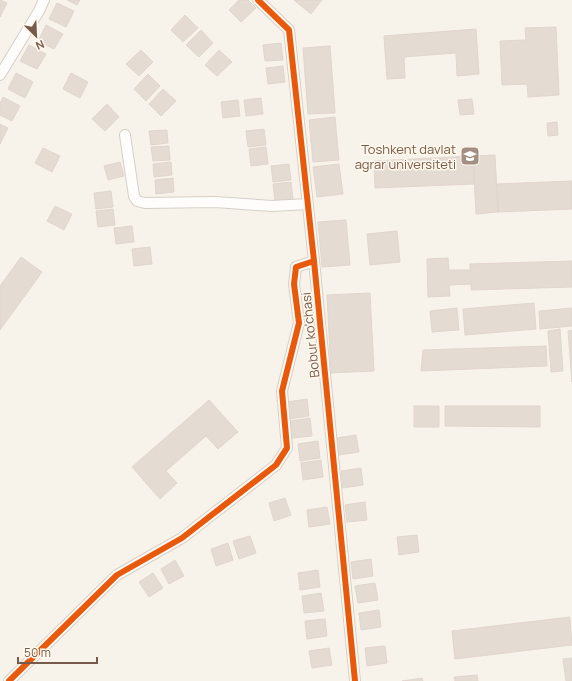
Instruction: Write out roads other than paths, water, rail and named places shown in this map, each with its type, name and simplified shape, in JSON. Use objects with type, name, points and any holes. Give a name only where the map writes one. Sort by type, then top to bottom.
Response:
[{"type":"street","points":[[0,75],[39,11],[44,0]]},
{"type":"street","name":"Bobur ko'chasi","points":[[258,0],[289,30],[314,261],[355,681]]},
{"type":"street","points":[[125,135],[134,196],[137,200],[145,203],[216,202],[272,206],[308,204]]},
{"type":"street","points":[[9,681],[117,575],[182,538],[276,465],[287,448],[282,391],[299,323],[294,284],[296,267],[314,261]]},
{"type":"place","name":"Toshkent davlat agrar universiteti","points":[[470,156]]}]
